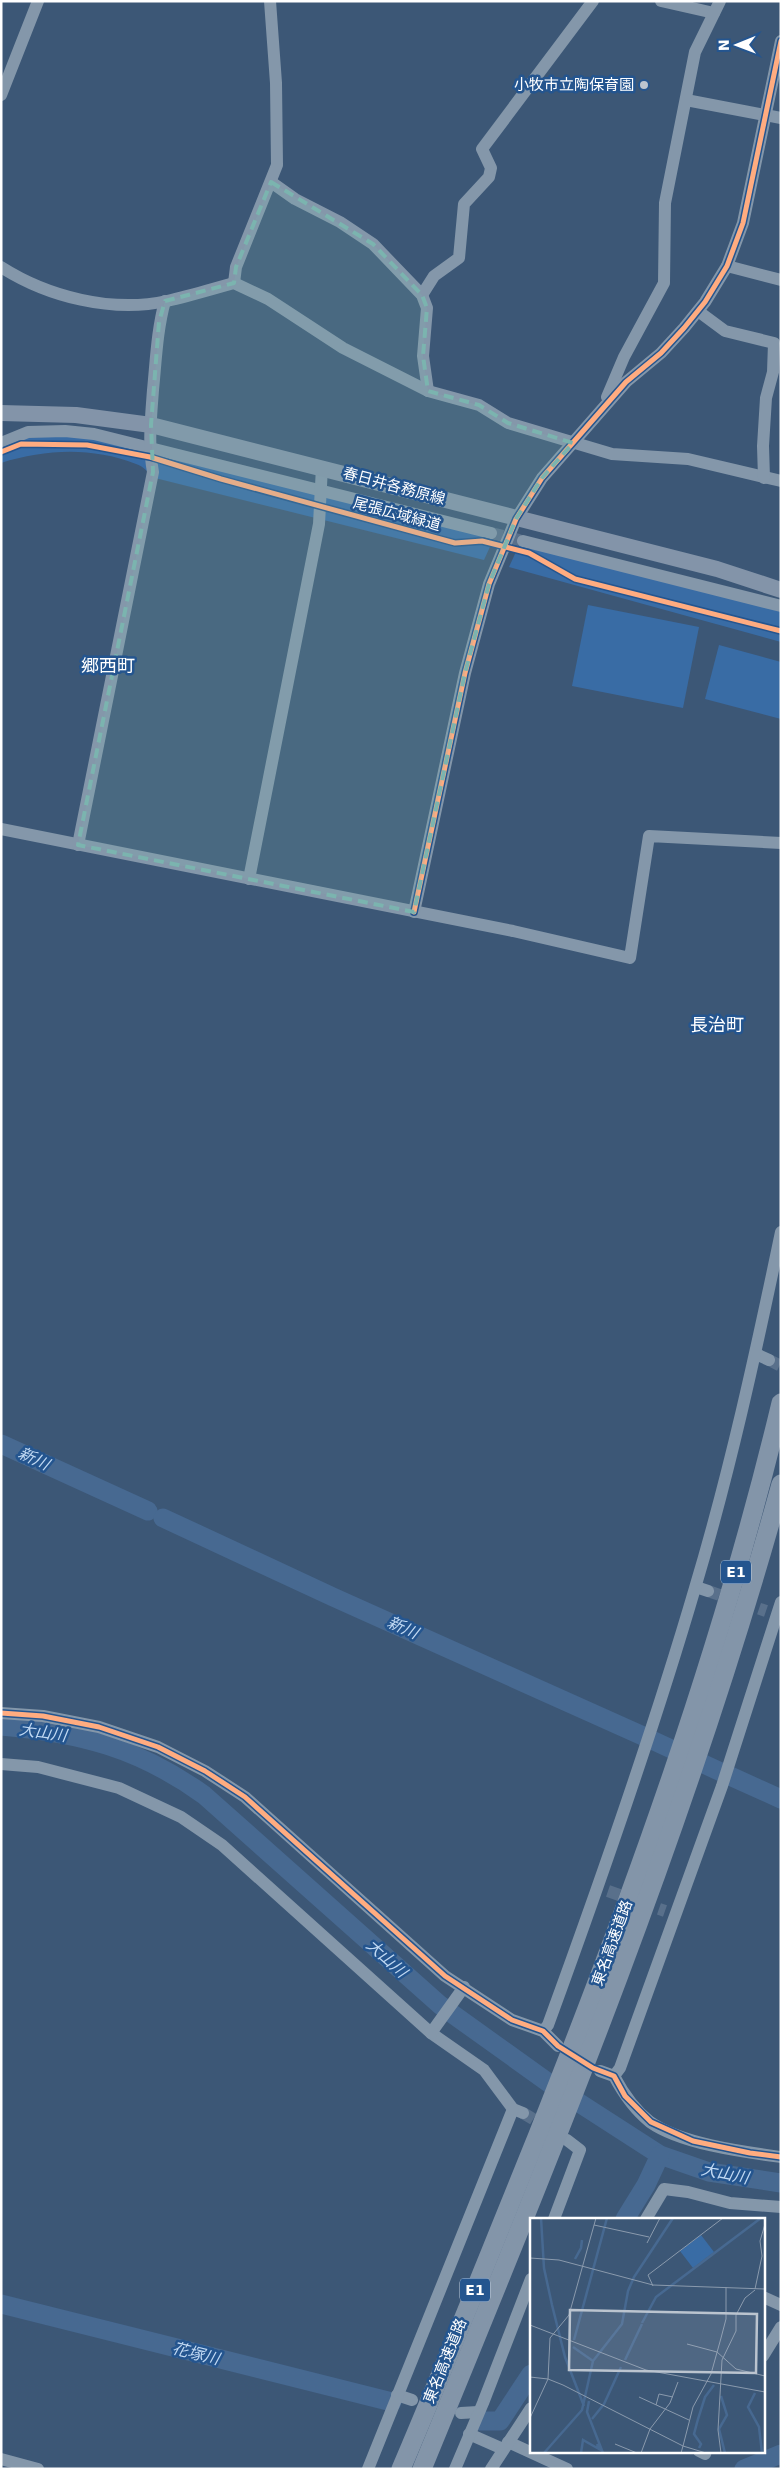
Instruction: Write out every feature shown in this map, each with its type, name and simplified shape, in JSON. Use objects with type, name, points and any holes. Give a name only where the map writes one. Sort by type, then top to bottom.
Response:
[{"type":"highway","name":"東名高速道路","points":[[401,2469],[559,2124],[592,2071],[683,1771],[684,1739],[739,1560],[781,1403]]},
{"type":"highway","name":"東名高速道路","points":[[422,2469],[559,2124],[562,2053],[606,1962],[683,1771],[701,1745],[721,1690],[781,1484]]},
{"type":"main road","name":"春日井各務原線","points":[[1,414],[76,415],[151,425],[717,569],[781,590]]},
{"type":"street","points":[[1,95],[38,1]]},
{"type":"street","points":[[234,283],[236,267],[277,165],[276,83],[270,1]]},
{"type":"street","points":[[422,295],[434,276],[459,258],[464,204],[489,177],[491,168],[482,148],[593,1]]},
{"type":"street","points":[[661,1],[714,13]]},
{"type":"street","points":[[602,409],[624,357],[664,283],[665,203],[695,52],[720,1]]},
{"type":"street","points":[[414,912],[479,617],[489,584],[516,519],[542,478],[602,409],[626,382],[661,353],[698,311],[727,266],[743,223],[764,115],[781,41]]},
{"type":"street","points":[[686,100],[781,118]]},
{"type":"street","points":[[271,182],[295,199],[340,222],[373,244],[422,295],[427,308],[423,356],[428,392]]},
{"type":"street","points":[[727,266],[781,280]]},
{"type":"street","points":[[1,267],[25,282],[90,302],[126,305],[165,301],[234,283],[268,299],[343,348],[428,392],[479,405],[508,423],[612,454],[688,458],[781,481]]},
{"type":"street","points":[[78,845],[153,472],[150,448],[151,425],[159,322],[165,301]]},
{"type":"street","points":[[698,311],[725,331],[774,343],[773,372],[766,398],[763,446],[764,478]]},
{"type":"street","points":[[1,443],[28,432],[65,431],[94,434],[491,533]]},
{"type":"street","points":[[248,879],[319,524],[322,467]]},
{"type":"street","points":[[524,541],[781,606]]},
{"type":"street","points":[[1,829],[414,912],[630,958],[649,836],[781,843]]},
{"type":"street","points":[[543,2031],[548,2025],[603,1889],[702,1589],[756,1354],[781,1232]]},
{"type":"street","points":[[756,1354],[769,1360]]},
{"type":"street","points":[[614,2076],[620,2068],[671,1912],[722,1786],[775,1609]]},
{"type":"street","points":[[1,1713],[43,1716],[99,1727],[158,1747],[205,1770],[245,1797],[445,1976],[462,1989],[512,2020],[543,2031],[562,2053]]},
{"type":"street","points":[[1,1764],[38,1767],[119,1788],[181,1817],[222,1845],[433,2031],[484,2070],[518,2111],[368,2469]]},
{"type":"street","points":[[433,2031],[462,1989]]},
{"type":"street","points":[[592,2071],[614,2076]]},
{"type":"street","points":[[614,2076],[624,2096],[651,2122],[692,2141],[750,2153],[781,2157]]},
{"type":"street","points":[[554,2218],[580,2150],[559,2124]]},
{"type":"street","points":[[647,2218],[664,2189],[688,2192],[730,2203],[781,2207]]},
{"type":"street","points":[[455,2469],[530,2282]]},
{"type":"street","points":[[764,2297],[781,2305]]},
{"type":"street","points":[[764,2354],[781,2327]]},
{"type":"street","points":[[398,2396],[412,2400]]},
{"type":"street","points":[[491,2469],[530,2409]]},
{"type":"street","points":[[461,2413],[478,2412]]},
{"type":"street","points":[[469,2434],[505,2445],[567,2469]]},
{"type":"street","points":[[1,2459],[17,2466],[38,2469]]},
{"type":"highlighted area","points":[[271,182],[373,244],[422,295],[427,308],[423,356],[428,391],[479,405],[508,423],[573,443],[542,478],[516,519],[489,584],[465,673],[414,912],[78,845],[153,472],[151,425],[159,322],[165,301],[234,283],[236,267]]},
{"type":"shaded area","points":[[78,435],[494,538],[484,560],[155,478],[139,465],[103,455],[69,452],[52,453],[18,458],[1,463],[1,445],[20,438]]},
{"type":"shaded area","points":[[520,543],[781,608],[781,642],[509,567]]},
{"type":"shaded area","points":[[588,605],[699,627],[683,708],[572,686]]},
{"type":"shaded area","points":[[719,645],[781,662],[781,719],[705,699]]},
{"type":"waterway","name":"新川","points":[[1,1444],[148,1511]]},
{"type":"waterway","name":"新川","points":[[163,1518],[333,1597],[643,1736]]},
{"type":"waterway","name":"大山川","points":[[1,1726],[57,1733],[108,1746],[132,1754],[180,1779],[204,1795],[440,2005],[553,2086],[660,2155],[709,2172],[781,2183]]},
{"type":"waterway","name":"新川","points":[[654,1741],[721,1772]]},
{"type":"waterway","name":"新川","points":[[730,1776],[781,1799]]},
{"type":"waterway","name":"花塚川","points":[[626,2218],[646,2185],[660,2155]]},
{"type":"waterway","name":"花塚川","points":[[1,2304],[392,2402]]},
{"type":"waterway","name":"花塚川","points":[[480,2421],[500,2421],[530,2376]]},
{"type":"waterway","points":[[744,2469],[781,2454]]},
{"type":"tunnel","points":[[491,533],[523,541]]},
{"type":"tunnel","points":[[769,1360],[781,1366]]},
{"type":"tunnel","points":[[708,1591],[766,1611]]},
{"type":"tunnel","points":[[608,1891],[665,1911]]},
{"type":"tunnel","points":[[523,2113],[548,2128]]},
{"type":"cycle path","points":[[414,912],[465,673],[489,584],[516,519],[542,478],[626,382],[661,353],[684,328],[705,302],[727,266],[743,223],[781,41]]},
{"type":"cycle path","name":"尾張広域緑道","points":[[1,452],[21,444],[87,445],[150,457],[221,479],[455,543],[482,541],[529,553],[575,579],[781,631]]},
{"type":"cycle path","points":[[1,1713],[43,1716],[99,1727],[158,1747],[205,1771],[245,1797],[445,1976],[512,2020],[543,2031],[558,2046],[593,2068],[614,2076],[625,2096],[651,2122],[693,2141],[750,2153],[781,2157]]},
{"type":"place","name":"小牧市立陶保育園","points":[[644,85]]},
{"type":"district","name":"郷西町","points":[[108,666]]},
{"type":"district","name":"長治町","points":[[717,1025]]}]
